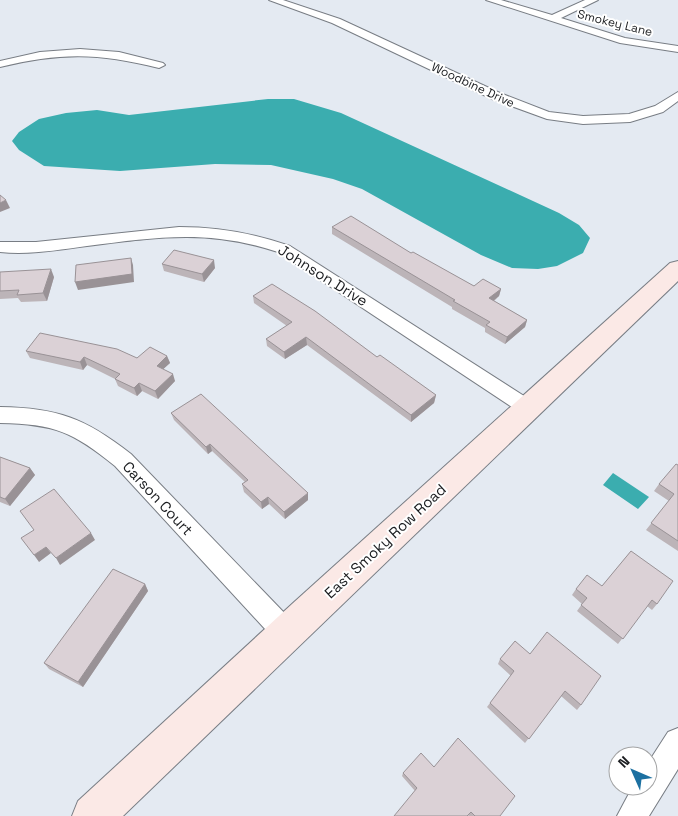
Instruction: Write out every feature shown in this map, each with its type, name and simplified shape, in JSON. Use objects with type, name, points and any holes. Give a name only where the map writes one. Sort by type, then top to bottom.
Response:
[{"type":"street","name":"Woodbine Drive","points":[[274,0],[336,21],[496,96],[547,115],[584,120],[630,118],[659,110],[678,96]]},
{"type":"street","name":"Smokey Lane","points":[[490,0],[624,41],[678,49]]},
{"type":"street","points":[[552,19],[593,0]]},
{"type":"street","points":[[0,64],[47,54],[96,52],[121,54],[159,65]]},
{"type":"street","name":"Johnson Drive","points":[[0,247],[43,247],[172,230],[232,233],[260,239],[284,249],[528,408]]},
{"type":"street","name":"East Smoky Row Road","points":[[93,816],[286,633],[678,268]]},
{"type":"street","name":"Carson Court","points":[[0,415],[32,415],[79,428],[98,440],[123,460],[286,633]]},
{"type":"street","points":[[632,816],[678,742]]},
{"type":"water","points":[[268,99],[294,99],[341,113],[559,213],[579,225],[590,238],[583,253],[557,266],[538,269],[512,268],[481,255],[362,189],[333,179],[271,165],[215,164],[120,171],[44,166],[19,150],[12,141],[19,132],[39,119],[66,113],[97,110],[129,115]]},
{"type":"water","points":[[613,473],[649,497],[638,509],[603,485]]},
{"type":"building","points":[[0,195],[6,200],[0,203]]},
{"type":"building","points":[[351,216],[411,253],[413,252],[474,286],[483,279],[501,289],[489,298],[527,320],[507,337],[486,325],[490,322],[332,227]]},
{"type":"building","points":[[174,250],[214,260],[202,274],[162,264]]},
{"type":"building","points":[[131,258],[132,274],[75,282],[76,265]]},
{"type":"building","points":[[51,269],[43,293],[17,295],[19,290],[0,291],[0,272]]},
{"type":"building","points":[[272,284],[315,311],[377,357],[380,355],[436,395],[411,415],[306,337],[284,352],[266,339],[292,322],[253,296]]},
{"type":"building","points":[[40,333],[117,349],[137,358],[150,347],[167,356],[157,366],[173,374],[155,391],[139,383],[134,388],[115,379],[120,374],[84,357],[80,362],[26,351]]},
{"type":"building","points":[[201,394],[308,493],[284,512],[268,497],[261,502],[242,484],[248,480],[210,444],[206,447],[171,413]]},
{"type":"building","points":[[0,457],[30,468],[5,499],[0,497]]},
{"type":"building","points":[[676,464],[678,465],[678,541],[651,523],[674,494],[659,484]]},
{"type":"building","points":[[54,489],[91,533],[56,558],[46,547],[34,555],[21,538],[34,530],[20,511]]},
{"type":"building","points":[[631,551],[673,581],[657,604],[652,600],[623,639],[581,605],[587,598],[576,589],[587,575],[602,586]]},
{"type":"building","points":[[113,569],[145,584],[78,682],[44,663]]},
{"type":"building","points":[[547,632],[601,676],[581,705],[565,691],[529,739],[490,703],[514,671],[500,659],[515,641],[530,654]]},
{"type":"building","points":[[458,738],[515,796],[500,816],[475,816],[471,812],[467,816],[394,816],[417,788],[403,773],[421,753],[434,767]]}]
